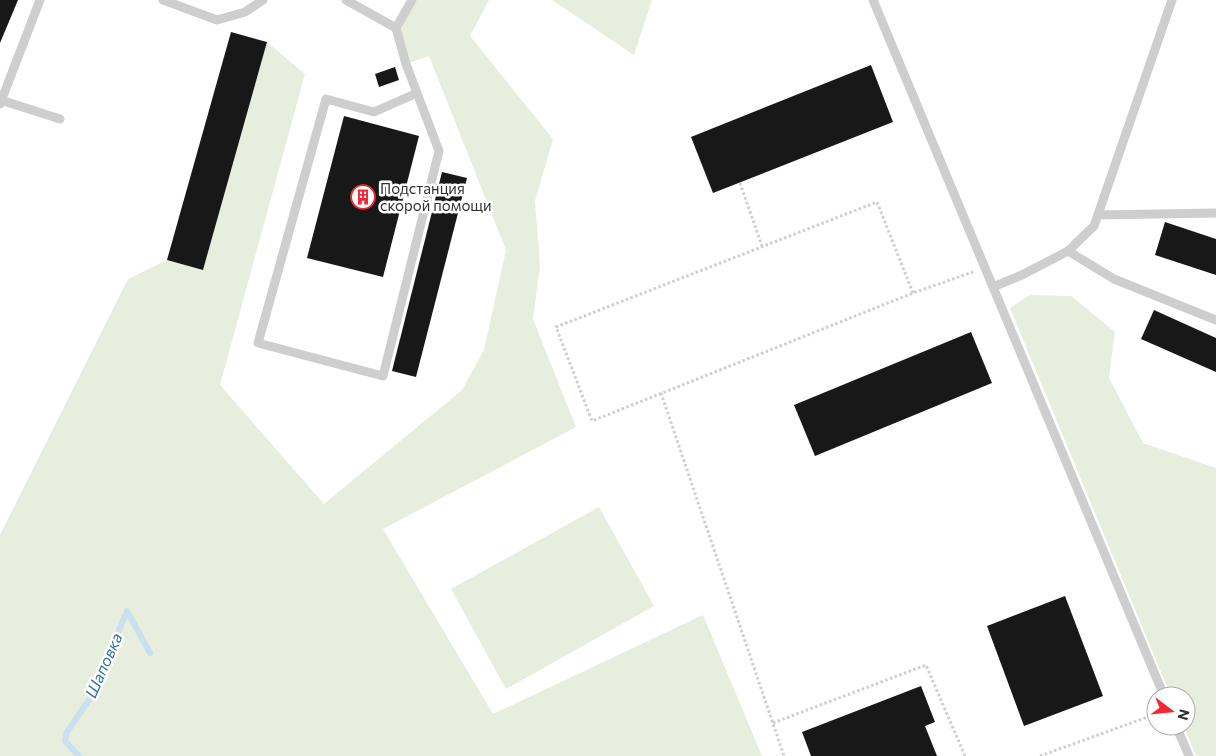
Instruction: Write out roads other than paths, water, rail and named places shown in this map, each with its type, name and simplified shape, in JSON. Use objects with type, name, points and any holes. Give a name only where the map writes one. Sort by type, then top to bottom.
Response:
[{"type":"lane","points":[[40,0],[1,102],[60,119]]},
{"type":"lane","points":[[164,0],[217,20],[245,12],[264,0]]},
{"type":"lane","points":[[346,0],[396,28],[406,64],[417,93],[439,151],[383,376],[258,343],[326,99],[374,112],[417,93]]},
{"type":"lane","points":[[396,28],[412,0]]},
{"type":"lane","points":[[873,0],[1160,686]]},
{"type":"lane","points":[[993,287],[1022,275],[1068,251],[1094,226],[1172,0]]},
{"type":"lane","points":[[1098,215],[1216,213]]},
{"type":"lane","points":[[1068,251],[1114,279],[1216,320]]},
{"type":"lane","points":[[1180,736],[1189,756]]},
{"type":"waterway","name":"Шаповка","points":[[79,756],[65,741],[67,732],[93,694],[127,611],[150,653]]},
{"type":"place","name":"Подстанция скорой помощи","points":[[363,197]]}]
